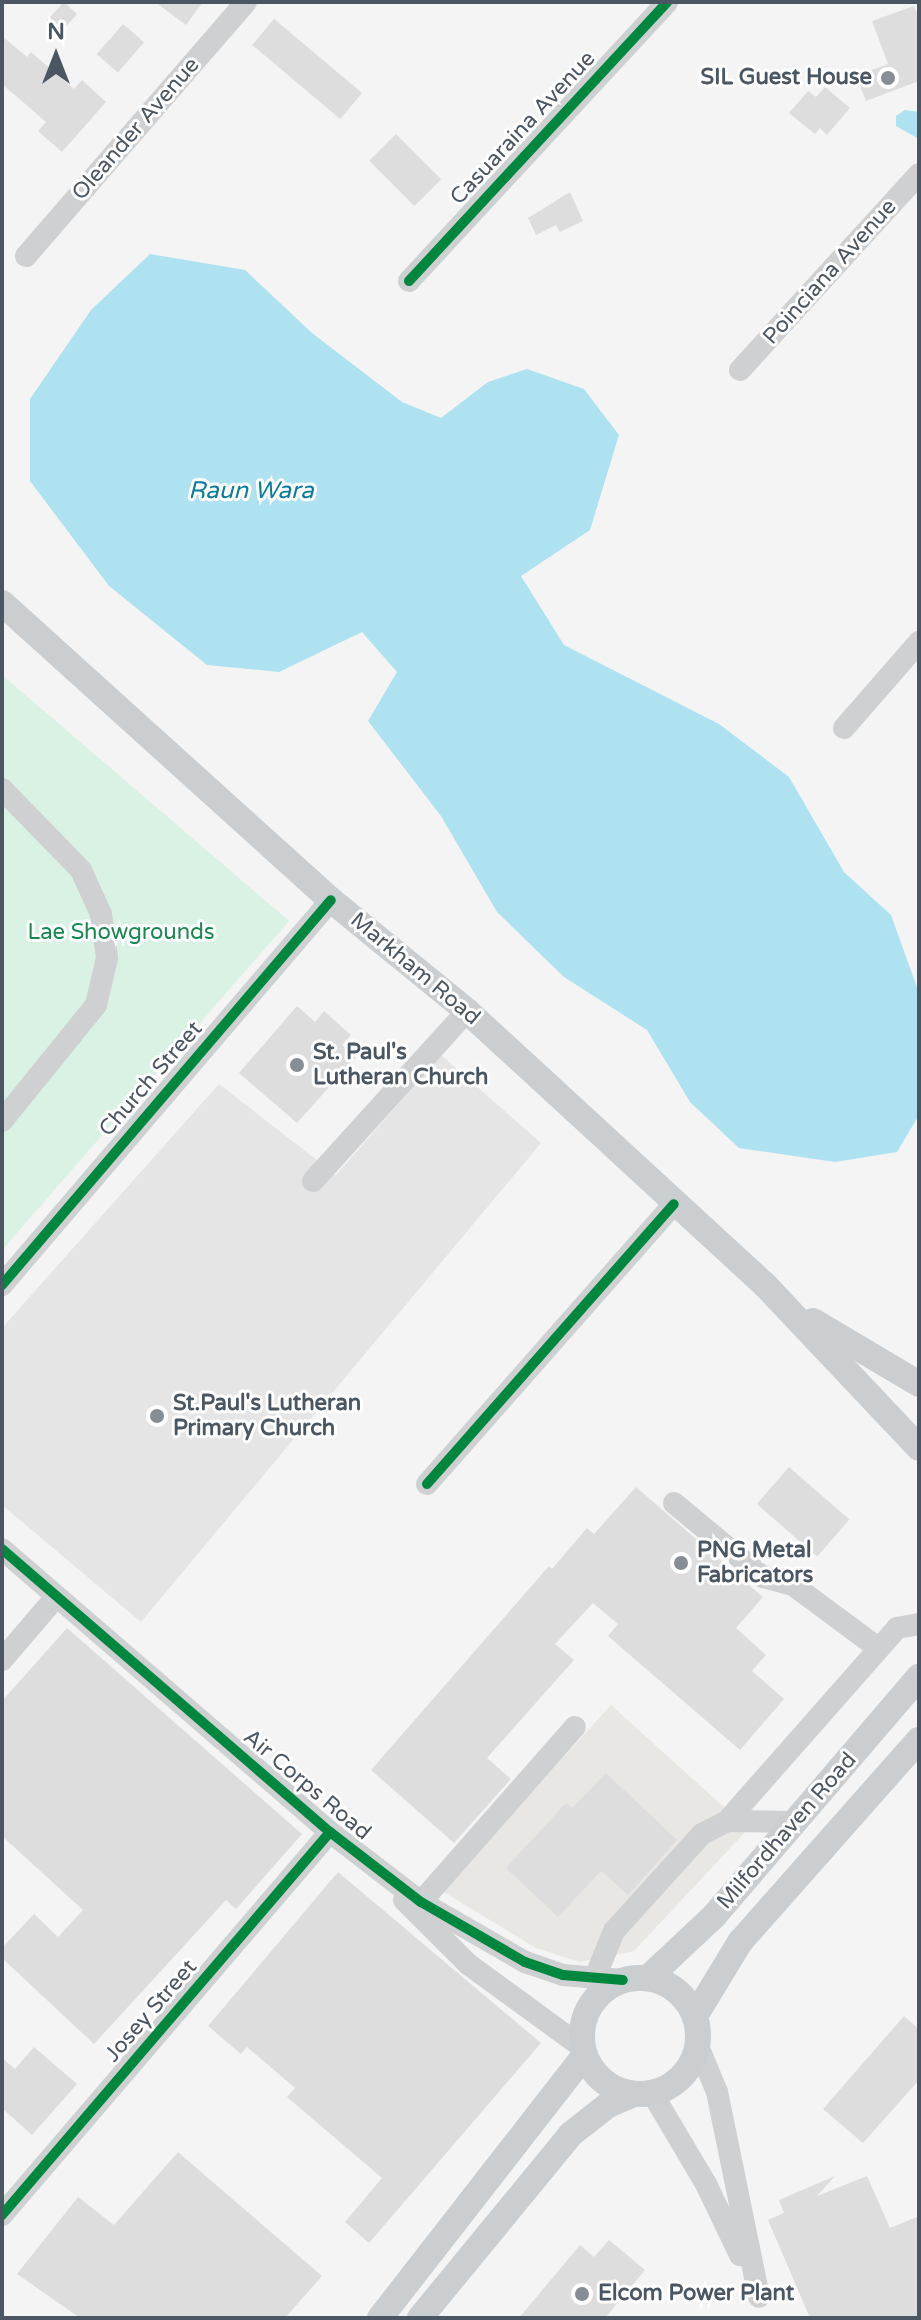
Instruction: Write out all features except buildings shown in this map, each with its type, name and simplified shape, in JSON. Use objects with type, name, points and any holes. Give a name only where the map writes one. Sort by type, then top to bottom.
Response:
[{"type":"main road","name":"Markham Road","points":[[2,603],[331,900],[467,1011],[789,1307],[919,1448]]},
{"type":"main road","name":"Markham Road","points":[[789,1307],[919,1384]]},
{"type":"main road","name":"Milfordhaven Road","points":[[636,1979],[714,1916],[919,1677]]},
{"type":"main road","name":"Milfordhaven Road","points":[[695,2016],[740,1942],[919,1740]]},
{"type":"main road","points":[[380,2318],[583,2051],[586,2011],[597,1996],[636,1979],[677,1990],[695,2016],[698,2046],[690,2068],[673,2084],[608,2105],[571,2134],[420,2318]]},
{"type":"main road","points":[[583,2051],[600,2079],[643,2094]]},
{"type":"street","name":"Oleander Avenue","points":[[26,256],[246,2]]},
{"type":"street","name":"Casuaraina Avenue","points":[[409,281],[667,2]]},
{"type":"street","name":"Poinciana Avenue","points":[[740,370],[919,174]]},
{"type":"street","points":[[844,728],[919,642]]},
{"type":"street","points":[[2,789],[81,870],[101,914],[107,958],[96,1005],[2,1121]]},
{"type":"street","name":"Church Street","points":[[2,1285],[331,900]]},
{"type":"street","points":[[313,1181],[467,1011]]},
{"type":"street","points":[[427,1484],[674,1204]]},
{"type":"street","points":[[674,1503],[763,1577],[793,1585],[878,1648]]},
{"type":"street","name":"Air Corps Road","points":[[2,1549],[330,1832],[421,1902],[525,1962],[594,1980],[636,1979]]},
{"type":"street","points":[[2,1660],[56,1597]]},
{"type":"street","points":[[594,1980],[614,1931],[702,1834],[727,1821],[897,1628],[919,1624]]},
{"type":"street","points":[[421,1902],[575,1727]]},
{"type":"street","points":[[727,1821],[794,1822]]},
{"type":"street","name":"Josey Street","points":[[2,2215],[330,1832]]},
{"type":"street","name":"Air Corps Road","points":[[383,1874],[445,1945],[583,2051]]},
{"type":"street","points":[[698,2046],[717,2092],[759,2297]]},
{"type":"street","points":[[643,2094],[706,2184],[768,2318]]},
{"type":"shaded area","name":"St.Paul's Lutheran Primary Church","points":[[441,1055],[541,1143],[141,1622],[2,1505],[2,1328],[219,1084],[336,1175]]},
{"type":"shaded area","points":[[611,1705],[748,1829],[634,1951],[579,1962],[536,1948],[442,1891]]},
{"type":"green space","name":"Lae Showgrounds","points":[[2,675],[289,921],[2,1250]]},
{"type":"water","points":[[905,110],[919,112],[917,138],[896,126],[896,116]]},
{"type":"water","name":"Raun Wara","points":[[150,254],[245,270],[312,333],[402,402],[441,418],[488,382],[527,369],[584,389],[619,435],[590,530],[521,576],[564,645],[719,724],[789,777],[844,872],[891,915],[919,993],[919,1115],[897,1152],[835,1162],[739,1148],[690,1102],[647,1030],[564,977],[497,912],[441,816],[368,721],[397,672],[362,632],[279,672],[207,665],[109,586],[30,481],[30,399],[91,310]]},
{"type":"cycle path","points":[[409,281],[667,2]]},
{"type":"cycle path","points":[[2,1285],[331,900]]},
{"type":"cycle path","points":[[427,1484],[674,1204]]},
{"type":"cycle path","points":[[2,1549],[330,1832],[421,1902],[525,1962],[563,1975],[623,1980]]},
{"type":"cycle path","points":[[2,2215],[330,1832]]},
{"type":"place","name":"SIL Guest House","points":[[888,78]]},
{"type":"place","name":"St. Paul's Lutheran Church","points":[[297,1065]]},
{"type":"place","name":"St.Paul's Lutheran Primary Church","points":[[157,1416]]},
{"type":"place","name":"PNG Metal Fabricators","points":[[681,1563]]},
{"type":"place","name":"Elcom Power Plant","points":[[582,2294]]}]
